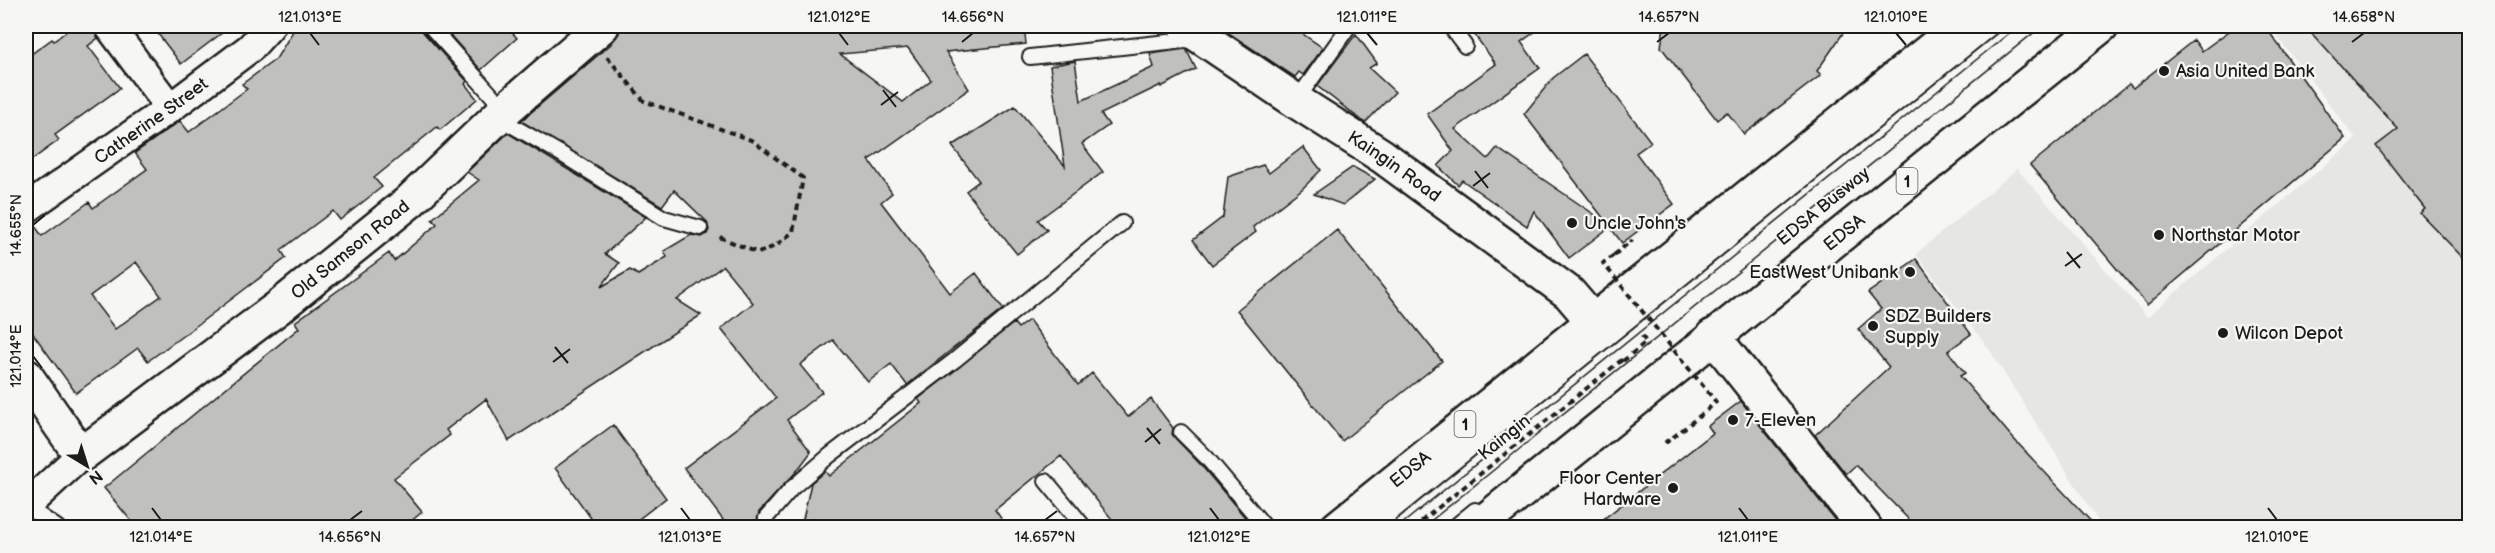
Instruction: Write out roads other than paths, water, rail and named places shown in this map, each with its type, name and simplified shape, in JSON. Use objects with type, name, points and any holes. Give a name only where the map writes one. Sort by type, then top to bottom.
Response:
[{"type":"main road","name":"EDSA","points":[[1337,528],[1960,26]]},
{"type":"main road","name":"EDSA","points":[[1482,513],[1713,336],[2101,26]]},
{"type":"main road","name":"Kaingin Road","points":[[1194,32],[1296,102],[1382,156],[1561,286],[1593,321]]},
{"type":"main road","name":"Old Samson Road","points":[[81,455],[279,307],[409,202],[501,114],[602,38]]},
{"type":"main road","points":[[1713,336],[1865,528]]},
{"type":"main road","points":[[26,376],[81,455]]},
{"type":"street","points":[[109,26],[170,108]]},
{"type":"street","name":"Catherine Street","points":[[26,209],[170,108],[250,48],[270,26]]},
{"type":"street","points":[[26,506],[81,455]]},
{"type":"lane","points":[[430,26],[501,114],[664,218],[700,228]]},
{"type":"lane","points":[[1296,102],[1349,26]]},
{"type":"lane","points":[[1450,26],[1465,46]]},
{"type":"lane","name":"EDSA Busway","points":[[1373,528],[1993,26]]},
{"type":"lane","points":[[1030,57],[1194,32]]},
{"type":"lane","points":[[765,528],[766,518],[829,456],[955,360],[1122,223]]},
{"type":"lane","points":[[1181,432],[1207,458],[1266,528]]},
{"type":"lane","points":[[1046,481],[1085,528]]},
{"type":"lane","points":[[26,506],[58,528]]},
{"type":"lane","points":[[1453,528],[1482,513]]},
{"type":"tram line","points":[[1397,528],[2018,26]]},
{"type":"tram line","points":[[1422,528],[2042,26]]},
{"type":"place","name":"Asia United Bank","points":[[2164,71]]},
{"type":"place","name":"Uncle John's","points":[[1572,223]]},
{"type":"place","name":"Northstar Motor","points":[[2159,235]]},
{"type":"place","name":"EastWest Unibank","points":[[1910,272]]},
{"type":"place","name":"SDZ Builders Supply","points":[[1873,326]]},
{"type":"place","name":"Wilcon Depot","points":[[2223,333]]},
{"type":"place","name":"7-Eleven","points":[[1733,420]]},
{"type":"place","name":"Floor Center Hardware","points":[[1673,488]]}]
